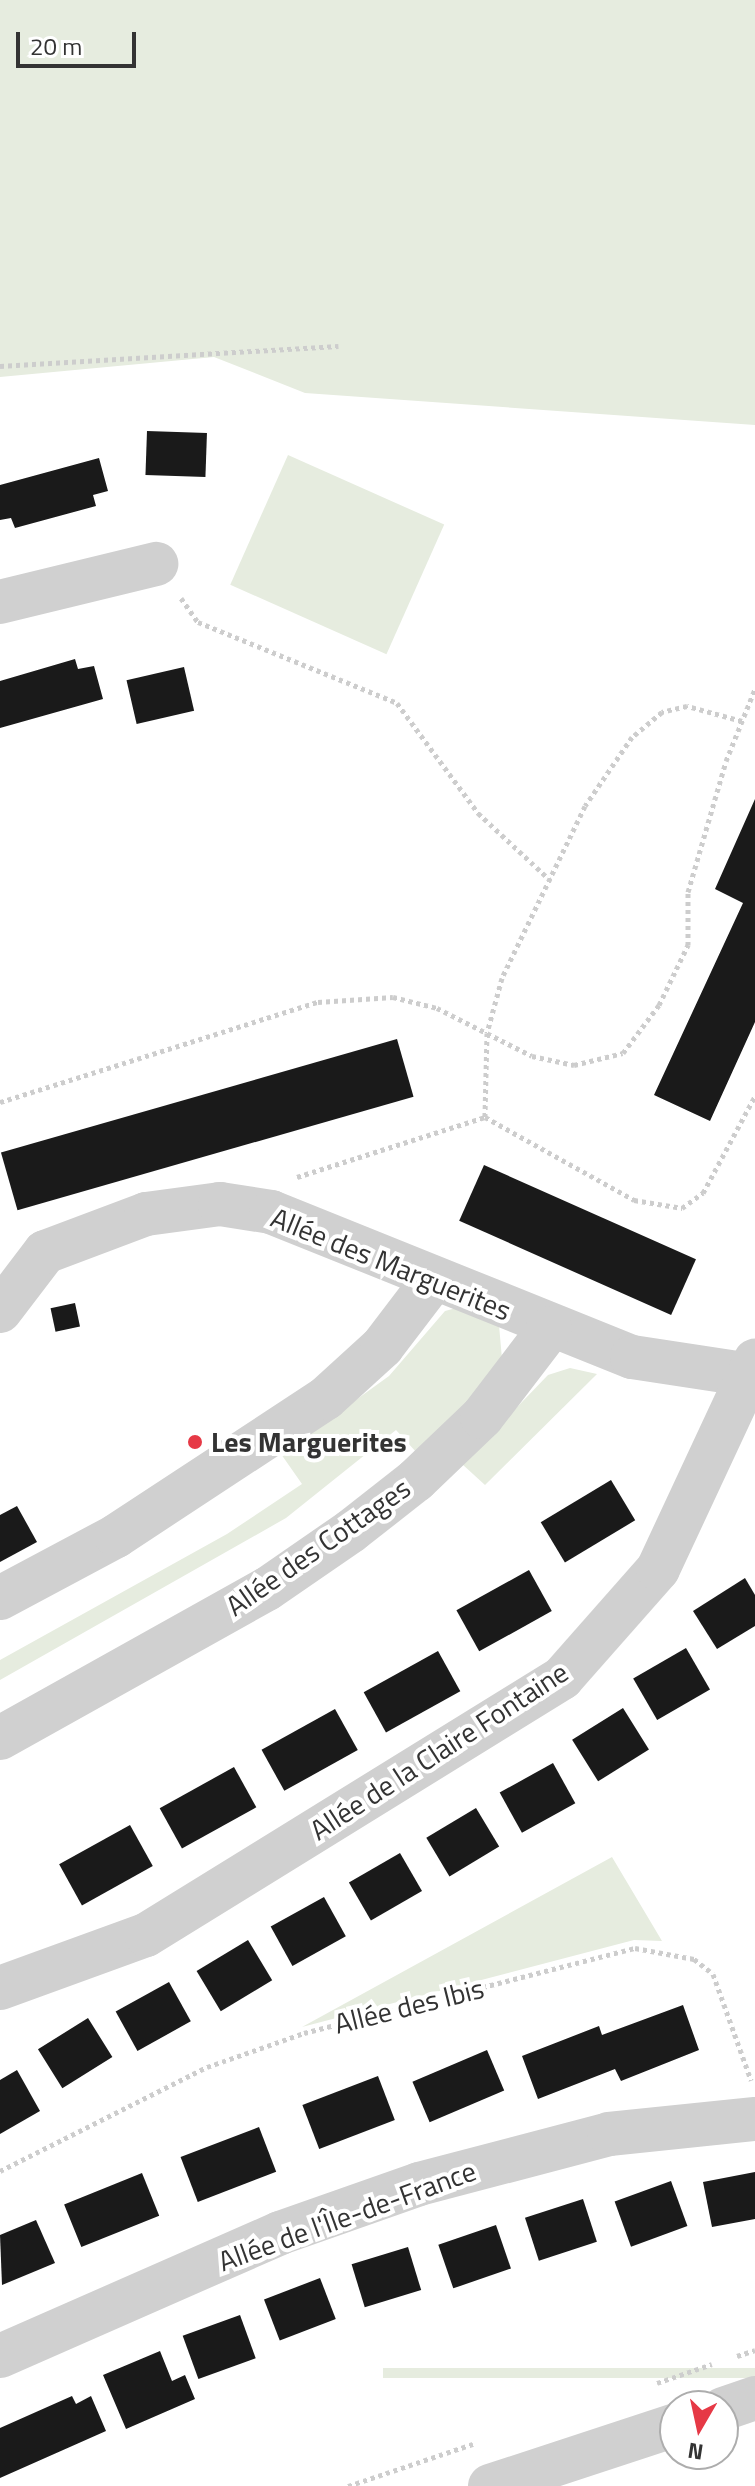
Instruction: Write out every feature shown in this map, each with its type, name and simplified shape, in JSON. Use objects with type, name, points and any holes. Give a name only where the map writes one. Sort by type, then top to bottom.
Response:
[{"type":"street","points":[[0,602],[156,564]]},
{"type":"street","name":"Allée des Marguerites","points":[[0,1311],[45,1252],[146,1214],[220,1204],[271,1212],[550,1328],[632,1357],[752,1368]]},
{"type":"street","points":[[0,1598],[116,1536],[326,1398],[382,1347],[433,1280]]},
{"type":"street","name":"Allée des Cottages","points":[[0,1738],[267,1589],[351,1531],[416,1480],[482,1417],[550,1328]]},
{"type":"street","name":"Allée de la Claire Fontaine","points":[[0,1988],[146,1935],[562,1678],[658,1569],[752,1368]]},
{"type":"street","name":"Allée de l'Île-de-France","points":[[0,2356],[280,2233],[419,2184],[609,2134],[755,2119]]},
{"type":"street","points":[[490,2486],[659,2430]]},
{"type":"path","points":[[0,366],[338,346]]},
{"type":"path","points":[[156,564],[198,622],[397,703],[478,813],[550,880]]},
{"type":"path","points":[[0,1102],[318,1002],[393,997],[437,1008],[532,1056],[574,1065],[623,1053],[659,1005],[688,945],[688,892],[755,689]]},
{"type":"path","points":[[485,1117],[487,1033],[502,978],[585,806],[632,737],[662,712],[687,706],[742,721]]},
{"type":"path","points":[[240,1207],[315,1167],[379,1154],[485,1117],[634,1200],[682,1208],[703,1193],[755,1096]]},
{"type":"path","name":"Allée des Ibis","points":[[0,2171],[114,2109],[207,2067],[304,2033],[635,1948],[694,1959],[713,1974],[755,2092]]},
{"type":"shaded area","points":[[0,0],[755,0],[755,425],[305,393],[214,357],[0,377]]},
{"type":"shaded area","points":[[288,455],[444,525],[386,654],[230,585]]},
{"type":"shaded area","points":[[464,1306],[499,1325],[502,1359],[497,1379],[417,1453],[396,1430],[286,1518],[0,1680],[0,1660],[227,1534],[302,1484],[281,1454],[389,1376],[445,1311]]},
{"type":"shaded area","points":[[570,1368],[597,1374],[485,1485],[462,1464],[548,1375]]},
{"type":"shaded area","points":[[612,1857],[662,1941],[634,1940],[302,2027]]},
{"type":"shaded area","points":[[383,2368],[755,2368],[755,2378],[383,2378]]},
{"type":"building","points":[[147,431],[207,433],[205,477],[145,475]]},
{"type":"building","points":[[99,458],[108,491],[93,495],[96,506],[15,528],[11,518],[0,520],[0,485]]},
{"type":"building","points":[[75,659],[78,669],[94,666],[103,699],[0,728],[0,681]]},
{"type":"building","points":[[184,667],[194,711],[137,724],[127,680]]},
{"type":"building","points":[[755,799],[755,1022],[710,1121],[654,1095],[743,903],[715,889]]},
{"type":"building","points":[[397,1039],[414,1097],[17,1210],[1,1153]]},
{"type":"building","points":[[484,1165],[696,1259],[671,1315],[459,1221]]},
{"type":"building","points":[[75,1303],[80,1326],[56,1332],[51,1308]]},
{"type":"building","points":[[611,1480],[635,1520],[565,1563],[541,1522]]},
{"type":"building","points":[[17,1506],[37,1542],[0,1562],[0,1515]]},
{"type":"building","points":[[529,1570],[552,1611],[479,1651],[456,1610]]},
{"type":"building","points":[[745,1578],[755,1595],[755,1626],[717,1649],[693,1611]]},
{"type":"building","points":[[686,1648],[710,1690],[657,1720],[633,1678]]},
{"type":"building","points":[[438,1651],[460,1691],[386,1732],[364,1692]]},
{"type":"building","points":[[623,1708],[649,1750],[598,1781],[572,1740]]},
{"type":"building","points":[[335,1709],[358,1750],[284,1791],[262,1750]]},
{"type":"building","points":[[553,1763],[575,1803],[522,1833],[500,1793]]},
{"type":"building","points":[[234,1767],[256,1807],[182,1848],[160,1808]]},
{"type":"building","points":[[476,1808],[499,1847],[449,1876],[426,1838]]},
{"type":"building","points":[[130,1825],[153,1866],[82,1905],[59,1864]]},
{"type":"building","points":[[400,1853],[422,1891],[371,1921],[349,1882]]},
{"type":"building","points":[[324,1897],[346,1936],[292,1966],[271,1927]]},
{"type":"building","points":[[248,1940],[272,1980],[221,2011],[197,1971]]},
{"type":"building","points":[[169,1982],[191,2021],[137,2051],[116,2012]]},
{"type":"building","points":[[683,2005],[699,2050],[621,2081],[615,2069],[538,2099],[522,2056],[599,2026],[602,2035]]},
{"type":"building","points":[[88,2018],[112,2057],[62,2088],[38,2049]]},
{"type":"building","points":[[487,2050],[504,2091],[430,2122],[412,2082]]},
{"type":"building","points":[[17,2070],[40,2111],[0,2134],[0,2080]]},
{"type":"building","points":[[378,2076],[395,2120],[319,2149],[302,2105]]},
{"type":"building","points":[[259,2127],[276,2172],[198,2202],[181,2157]]},
{"type":"building","points":[[755,2172],[755,2219],[712,2227],[703,2182]]},
{"type":"building","points":[[142,2173],[159,2216],[81,2247],[64,2204]]},
{"type":"building","points":[[671,2181],[687,2226],[631,2247],[615,2202]]},
{"type":"building","points":[[583,2199],[597,2242],[539,2261],[525,2218]]},
{"type":"building","points":[[36,2220],[55,2263],[2,2285],[0,2235]]},
{"type":"building","points":[[496,2225],[511,2268],[453,2288],[438,2245]]},
{"type":"building","points":[[408,2247],[421,2290],[365,2307],[352,2264]]},
{"type":"building","points":[[320,2278],[336,2319],[280,2341],[264,2300]]},
{"type":"building","points":[[240,2315],[256,2358],[198,2379],[183,2336]]},
{"type":"building","points":[[160,2351],[172,2381],[185,2375],[195,2399],[126,2429],[103,2375]]},
{"type":"building","points":[[72,2396],[76,2404],[91,2396],[106,2431],[0,2478],[0,2428]]},
{"type":"place","name":"Les Marguerites","points":[[195,1442]]}]
